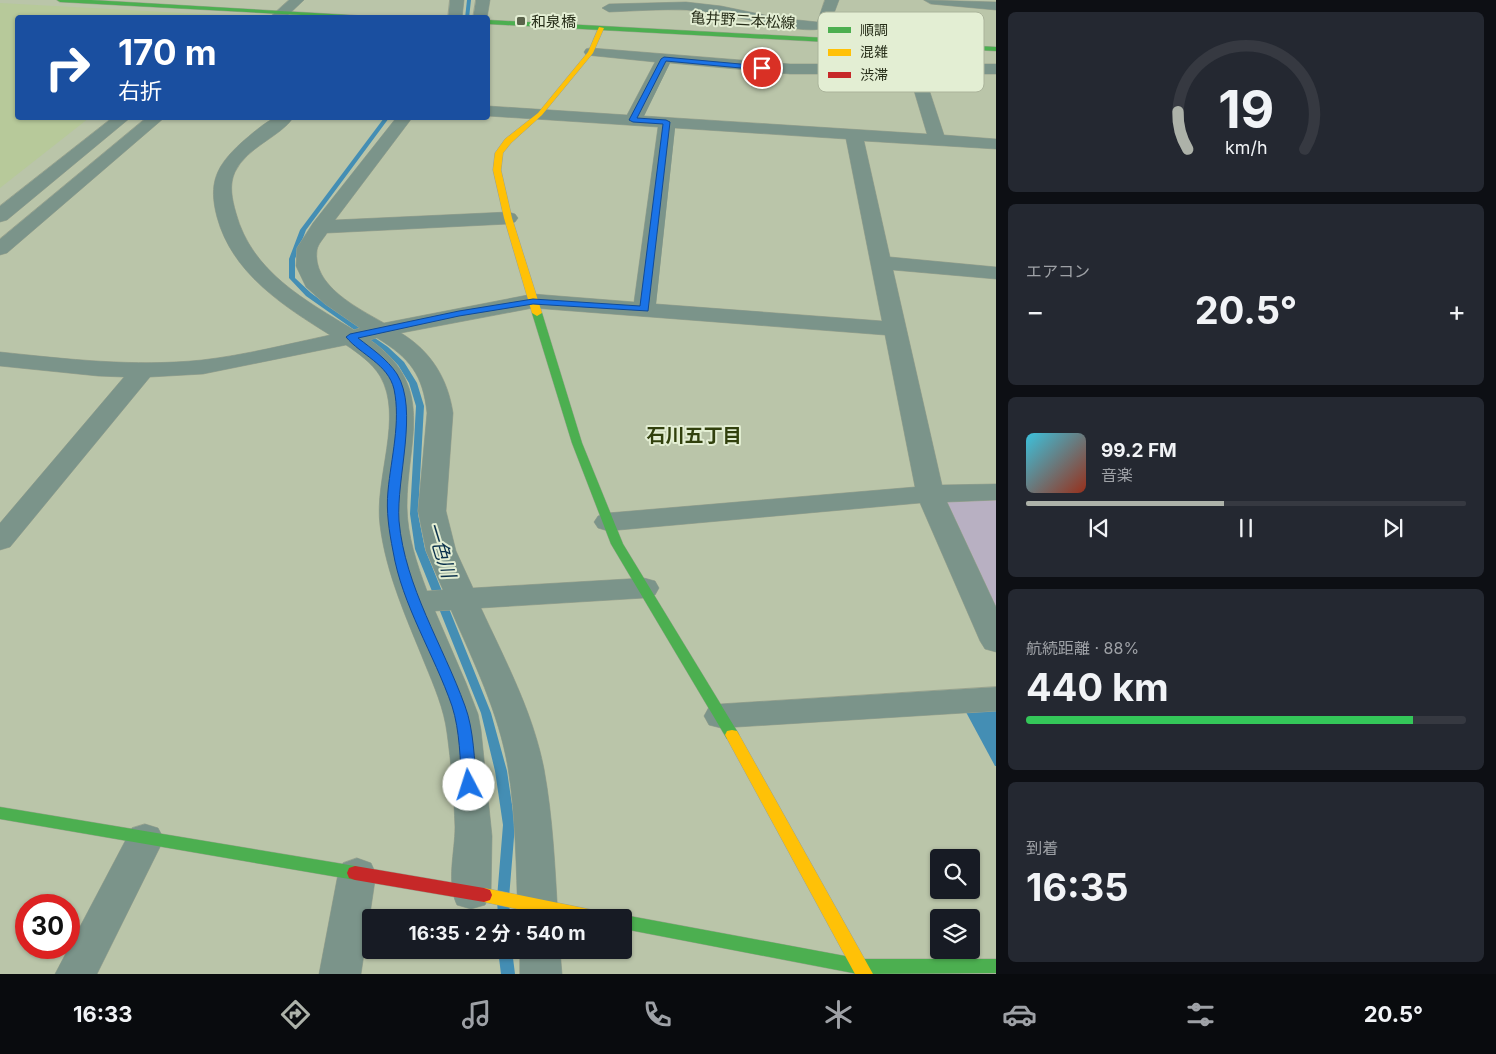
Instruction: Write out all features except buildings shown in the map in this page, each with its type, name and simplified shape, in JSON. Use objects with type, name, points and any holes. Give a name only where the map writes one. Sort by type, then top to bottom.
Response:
[{"type":"street","points":[[60,0],[280,15],[297,0]]},
{"type":"street","points":[[455,15],[457,0]]},
{"type":"street","points":[[480,15],[483,0]]},
{"type":"street","points":[[828,12],[832,0]]},
{"type":"street","points":[[931,0],[996,6]]},
{"type":"street","points":[[818,26],[779,22],[721,10],[686,6],[611,4],[590,52],[540,114],[508,141],[499,153],[497,170],[508,218],[577,443],[617,544],[721,716],[863,971]]},
{"type":"street","name":"亀井野二本松線","points":[[490,22],[818,39]]},
{"type":"street","points":[[991,48],[996,64]]},
{"type":"street","points":[[590,52],[790,69],[818,69]]},
{"type":"street","points":[[633,120],[664,59]]},
{"type":"street","points":[[922,92],[937,140]]},
{"type":"street","points":[[490,112],[996,144]]},
{"type":"street","points":[[0,216],[120,120]]},
{"type":"street","points":[[0,249],[154,120]]},
{"type":"street","points":[[283,120],[236,158],[227,170],[222,193],[224,209],[238,245],[276,288],[300,307],[350,337],[382,362],[392,375],[398,388],[402,417],[394,492],[393,521],[406,579],[459,708],[466,749],[480,895]]},
{"type":"street","points":[[0,813],[480,895],[534,909],[533,820],[526,767],[510,709],[441,551],[432,511],[440,413],[438,396],[432,378],[421,361],[405,345],[356,316],[314,282],[307,266],[307,248],[320,227],[402,120]]},
{"type":"street","points":[[644,309],[666,122]]},
{"type":"street","points":[[854,134],[930,494],[996,641]]},
{"type":"street","points":[[320,227],[508,218]]},
{"type":"street","points":[[882,263],[996,273]]},
{"type":"street","points":[[0,359],[98,369],[143,370],[203,367],[459,314],[533,301],[896,329]]},
{"type":"street","points":[[0,542],[143,370]]},
{"type":"street","points":[[608,522],[930,494],[996,492]]},
{"type":"street","points":[[416,602],[644,588]]},
{"type":"street","points":[[721,716],[996,699]]},
{"type":"street","points":[[76,974],[145,839]]},
{"type":"street","points":[[340,974],[358,874]]},
{"type":"street","points":[[632,924],[863,971],[996,966]]},
{"type":"street","points":[[540,959],[540,974]]},
{"type":"shaded area","points":[[0,3],[219,15],[15,15],[15,120],[86,120],[0,188]]},
{"type":"shaded area","points":[[996,492],[996,641],[930,494]]},
{"type":"water","points":[[996,699],[996,766],[995,766],[960,701]]},
{"type":"waterway","name":"一色川","points":[[467,15],[469,0]]},
{"type":"waterway","name":"一色川","points":[[385,120],[303,230],[292,259],[292,278],[327,309],[367,334],[385,348],[401,364],[413,383],[420,406],[414,514],[420,549],[486,713],[501,771],[509,825],[504,909]]},
{"type":"waterway","name":"一色川","points":[[506,959],[508,974]]},
{"type":"traffic: fast","points":[[60,0],[342,15]]},
{"type":"traffic: fast","points":[[490,22],[818,40]]},
{"type":"traffic: fast","points":[[984,48],[996,49]]},
{"type":"traffic: fast","points":[[537,313],[577,443],[617,544],[732,735]]},
{"type":"traffic: fast","points":[[0,813],[355,873]]},
{"type":"traffic: fast","points":[[632,924],[861,967],[996,966]]},
{"type":"traffic: slow","points":[[537,313],[508,218],[497,170],[499,153],[508,141],[540,114],[591,52],[601,28]]},
{"type":"traffic: slow","points":[[732,735],[864,974]]},
{"type":"traffic: slow","points":[[484,895],[553,909]]},
{"type":"traffic: jam","points":[[355,873],[484,895]]},
{"type":"place","name":"和泉橋","points":[[521,21]]},
{"type":"district","name":"石川五丁目","points":[[694,435]]},
{"type":"route","points":[[469,785],[466,749],[459,708],[406,579],[393,521],[396,467],[402,417],[398,388],[392,375],[382,362],[350,337],[459,314],[533,301],[644,309],[666,122],[633,120],[653,84],[664,59],[762,68]]}]
